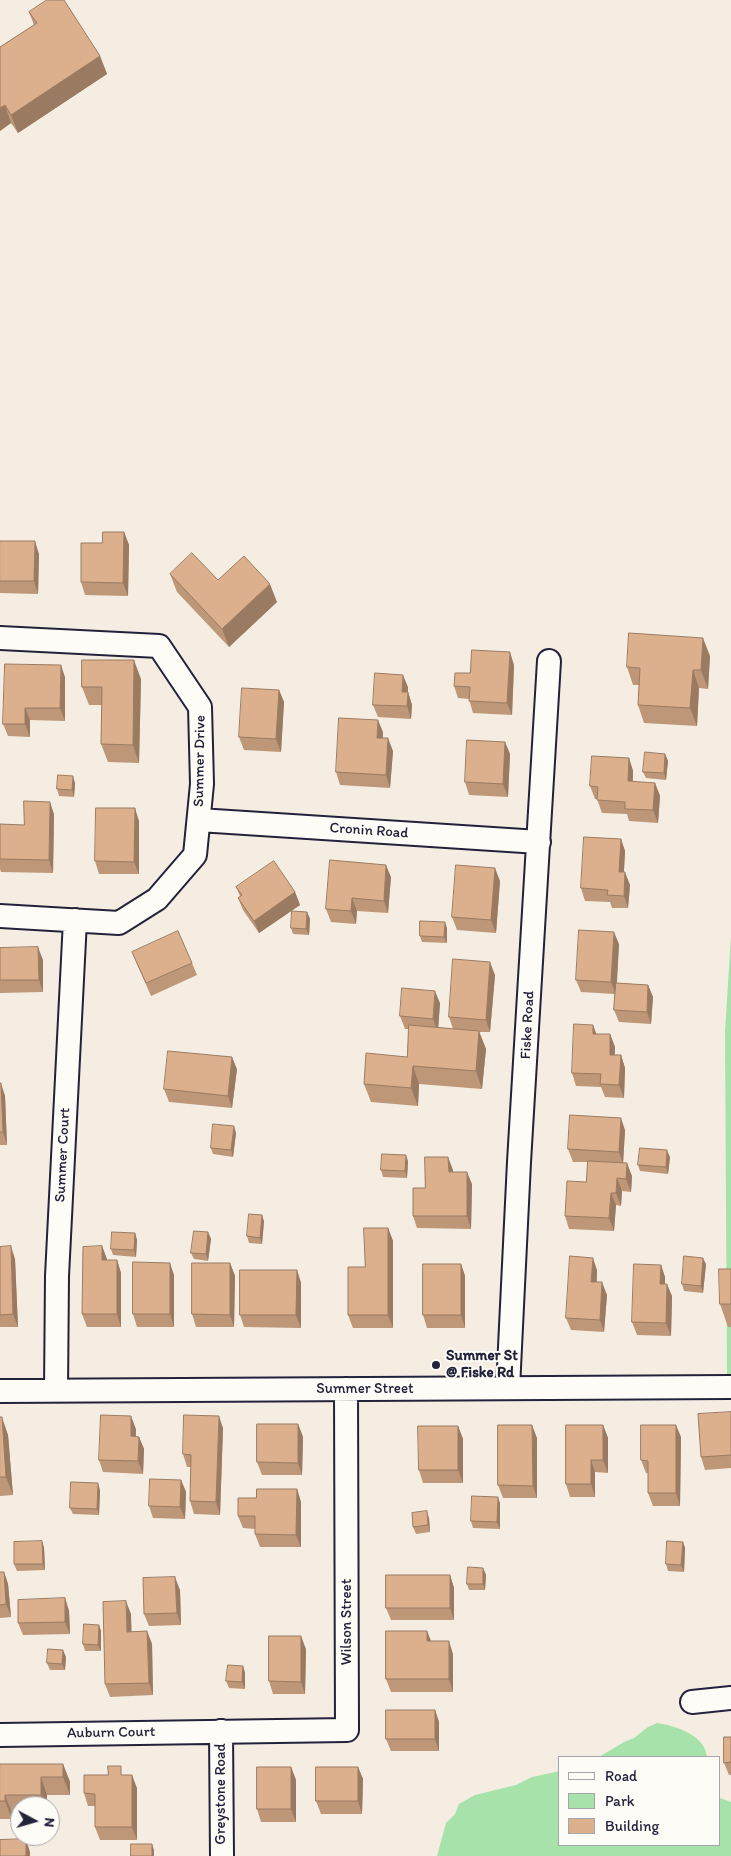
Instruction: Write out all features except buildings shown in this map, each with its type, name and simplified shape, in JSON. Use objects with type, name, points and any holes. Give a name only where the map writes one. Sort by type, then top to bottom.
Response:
[{"type":"street","name":"Summer Drive","points":[[0,638],[159,646],[200,707],[202,784],[196,855],[157,899],[119,923],[0,916]]},
{"type":"street","name":"Fiske Road","points":[[508,1388],[519,1162],[549,661]]},
{"type":"street","name":"Cronin Road","points":[[199,820],[539,842]]},
{"type":"street","name":"Summer Court","points":[[56,1390],[57,1276],[75,920]]},
{"type":"street","name":"Summer Street","points":[[0,1391],[731,1387]]},
{"type":"street","name":"Wilson Street","points":[[221,1731],[347,1730],[346,1389]]},
{"type":"street","points":[[692,1702],[731,1698]]},
{"type":"street","name":"Auburn Court","points":[[0,1734],[221,1731]]},
{"type":"street","name":"Greystone Road","points":[[221,1731],[222,1856]]},
{"type":"green space","points":[[731,936],[731,1377],[727,1377],[725,1032]]},
{"type":"green space","points":[[657,1723],[681,1729],[701,1743],[707,1756],[601,1756],[634,1738],[648,1727]]},
{"type":"green space","points":[[558,1771],[558,1846],[721,1846],[721,1798],[731,1802],[731,1856],[437,1856],[446,1823],[455,1814],[459,1804],[475,1795],[516,1785],[532,1777]]},
{"type":"place","name":"Summer St @ Fiske Rd","points":[[436,1365]]}]
